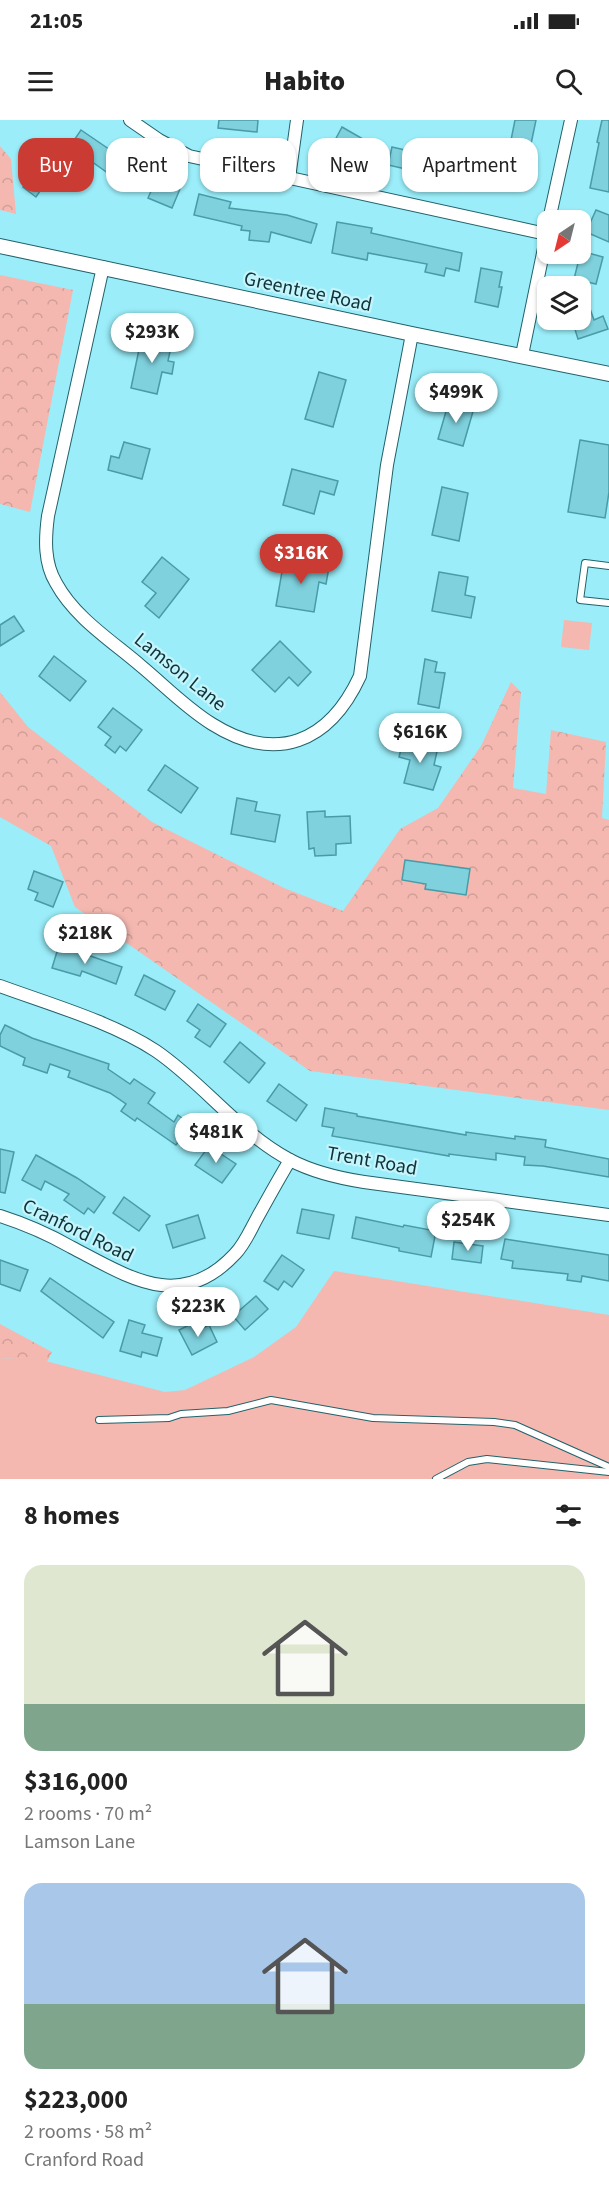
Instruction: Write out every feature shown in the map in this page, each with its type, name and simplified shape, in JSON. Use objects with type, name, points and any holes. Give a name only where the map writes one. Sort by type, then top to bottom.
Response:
[{"type":"street","points":[[130,120],[159,140],[189,156],[200,158]]},
{"type":"street","points":[[295,138],[297,120]]},
{"type":"street","points":[[551,210],[571,120]]},
{"type":"street","points":[[296,179],[537,229]]},
{"type":"street","name":"Greentree Road","points":[[0,246],[609,374]]},
{"type":"street","points":[[522,355],[540,264]]},
{"type":"street","name":"Lamson Lane","points":[[103,267],[48,516],[45,541],[48,563],[55,582],[77,612],[209,722],[243,741],[283,744],[302,739],[320,729],[336,716],[350,698],[360,676],[387,465],[412,334]]},
{"type":"street","name":"Trent Road","points":[[0,986],[103,1025],[154,1050],[188,1075],[260,1140],[290,1160],[320,1173],[356,1181],[609,1215]]},
{"type":"street","name":"Cranford Road","points":[[0,1216],[55,1238],[133,1279],[151,1285],[170,1287],[186,1285],[200,1281],[236,1254],[290,1160]]},
{"type":"lane","points":[[609,566],[585,563],[580,600],[609,603]]},
{"type":"lane","points":[[99,1420],[169,1418],[181,1414],[228,1411],[271,1400],[373,1418],[494,1422],[515,1425],[609,1467]]},
{"type":"lane","points":[[436,1479],[468,1462],[487,1459],[609,1472]]},
{"type":"green space","points":[[0,146],[11,159],[16,214],[0,210]]},
{"type":"green space","points":[[0,275],[73,290],[30,512],[0,504]]},
{"type":"green space","points":[[564,620],[592,623],[589,650],[561,647]]},
{"type":"green space","points":[[511,682],[521,692],[513,788],[546,794],[551,730],[606,742],[602,818],[609,820],[609,1110],[310,1071],[75,907],[51,846],[0,817],[0,692],[28,727],[152,822],[284,888],[343,911],[400,829],[438,808],[481,746]]},
{"type":"green space","points":[[334,1271],[609,1315],[609,1479],[0,1479],[0,1359],[30,1357],[165,1392],[185,1390],[254,1357],[296,1327]]},
{"type":"green space","points":[[0,1324],[52,1352],[47,1362],[30,1357],[0,1359]]},
{"type":"building","points":[[219,120],[258,120],[257,132],[218,128]]},
{"type":"building","points":[[515,120],[536,120],[532,138],[511,138]]},
{"type":"building","points":[[602,120],[609,120],[609,192],[590,188]]},
{"type":"building","points":[[342,127],[361,138],[336,138]]},
{"type":"building","points":[[81,130],[93,138],[76,138]]},
{"type":"building","points":[[94,139],[106,147],[106,172],[94,163]]},
{"type":"building","points":[[392,147],[402,149],[402,168],[390,165]]},
{"type":"building","points":[[30,192],[39,192],[36,197]]},
{"type":"building","points":[[151,192],[179,192],[172,208],[148,198]]},
{"type":"building","points":[[199,194],[231,202],[229,208],[287,215],[317,224],[311,243],[271,232],[269,242],[249,240],[250,231],[241,230],[242,226],[194,215]]},
{"type":"building","points":[[596,210],[609,215],[609,242],[591,234],[591,221]]},
{"type":"building","points":[[337,222],[372,228],[371,233],[462,253],[459,271],[446,268],[444,276],[425,272],[427,264],[368,253],[367,260],[332,253]]},
{"type":"building","points":[[591,254],[603,257],[596,284],[591,283],[591,276],[575,276],[578,264],[591,264]]},
{"type":"building","points":[[481,268],[502,272],[498,307],[475,302]]},
{"type":"building","points":[[591,312],[594,320],[603,316],[608,329],[578,339],[575,330],[591,330]]},
{"type":"building","points":[[142,335],[172,342],[168,361],[174,362],[172,374],[162,372],[157,394],[131,388]]},
{"type":"building","points":[[319,372],[346,380],[333,427],[305,419]]},
{"type":"building","points":[[449,401],[474,408],[463,446],[438,439]]},
{"type":"building","points":[[580,440],[609,445],[609,492],[605,518],[568,512]]},
{"type":"building","points":[[124,442],[150,449],[142,479],[108,470],[111,456],[119,458]]},
{"type":"building","points":[[292,469],[338,481],[334,495],[320,491],[314,514],[283,505]]},
{"type":"building","points":[[442,487],[468,493],[459,541],[432,535]]},
{"type":"building","points":[[162,557],[189,579],[159,618],[145,606],[156,593],[142,582]]},
{"type":"building","points":[[284,560],[329,567],[326,584],[319,582],[314,612],[276,606]]},
{"type":"building","points":[[439,572],[468,577],[465,595],[475,597],[471,618],[432,611]]},
{"type":"building","points":[[14,616],[24,631],[0,646],[0,625]]},
{"type":"building","points":[[280,641],[311,672],[298,686],[289,677],[275,692],[252,670]]},
{"type":"building","points":[[54,656],[86,681],[70,701],[39,676]]},
{"type":"building","points":[[425,659],[437,662],[435,672],[445,673],[439,708],[418,704]]},
{"type":"building","points":[[113,708],[142,730],[126,751],[120,746],[115,753],[105,745],[111,737],[98,727]]},
{"type":"building","points":[[404,738],[438,747],[434,765],[441,767],[433,790],[404,783],[410,760],[399,757]]},
{"type":"building","points":[[165,765],[198,788],[181,813],[148,790]]},
{"type":"building","points":[[237,798],[257,802],[255,811],[280,815],[275,842],[231,834]]},
{"type":"building","points":[[325,811],[325,817],[350,816],[351,843],[336,844],[336,855],[315,856],[314,848],[309,849],[307,812]]},
{"type":"building","points":[[405,860],[470,869],[466,895],[425,889],[426,884],[402,880]]},
{"type":"building","points":[[34,871],[63,882],[53,907],[35,900],[38,893],[28,889]]},
{"type":"building","points":[[59,945],[122,967],[116,984],[82,971],[80,976],[52,968]]},
{"type":"building","points":[[144,975],[175,991],[165,1010],[135,995]]},
{"type":"building","points":[[198,1004],[226,1024],[210,1047],[195,1037],[200,1030],[187,1021]]},
{"type":"building","points":[[5,1025],[32,1038],[109,1064],[108,1069],[130,1084],[134,1079],[155,1093],[148,1103],[174,1122],[178,1115],[191,1125],[176,1145],[137,1118],[135,1121],[121,1111],[126,1104],[110,1093],[68,1077],[70,1071],[50,1064],[47,1073],[23,1065],[25,1058],[0,1046],[0,1035]]},
{"type":"building","points":[[240,1042],[265,1063],[249,1083],[224,1062]]},
{"type":"building","points":[[279,1084],[307,1105],[296,1121],[267,1101]]},
{"type":"building","points":[[325,1108],[357,1114],[357,1116],[466,1135],[466,1132],[515,1139],[515,1136],[546,1140],[545,1147],[609,1159],[609,1177],[524,1165],[525,1157],[496,1153],[496,1160],[449,1154],[449,1156],[332,1136],[334,1128],[322,1126]]},
{"type":"building","points":[[209,1146],[236,1164],[222,1183],[195,1165]]},
{"type":"building","points":[[0,1149],[14,1152],[5,1193],[0,1192]]},
{"type":"building","points":[[36,1155],[105,1197],[94,1213],[88,1208],[84,1214],[64,1200],[69,1194],[45,1181],[41,1190],[22,1180]]},
{"type":"building","points":[[124,1197],[150,1216],[139,1231],[113,1213]]},
{"type":"building","points":[[302,1209],[334,1215],[329,1239],[297,1233]]},
{"type":"building","points":[[198,1215],[205,1238],[173,1248],[166,1225]]},
{"type":"building","points":[[356,1217],[436,1231],[431,1257],[352,1238]]},
{"type":"building","points":[[505,1239],[609,1255],[609,1281],[582,1276],[581,1282],[567,1280],[568,1274],[512,1268],[513,1261],[501,1259]]},
{"type":"building","points":[[454,1242],[483,1246],[481,1263],[452,1259]]},
{"type":"building","points":[[282,1255],[304,1270],[292,1287],[284,1281],[278,1290],[264,1281]]},
{"type":"building","points":[[0,1260],[28,1270],[20,1291],[0,1284]]},
{"type":"building","points":[[50,1278],[114,1322],[103,1338],[41,1291]]},
{"type":"building","points":[[256,1296],[268,1309],[245,1330],[233,1316]]},
{"type":"building","points":[[129,1320],[145,1325],[142,1333],[162,1338],[157,1356],[142,1352],[141,1357],[120,1351]]},
{"type":"building","points":[[191,1324],[195,1332],[209,1325],[217,1342],[192,1355],[179,1330]]}]
